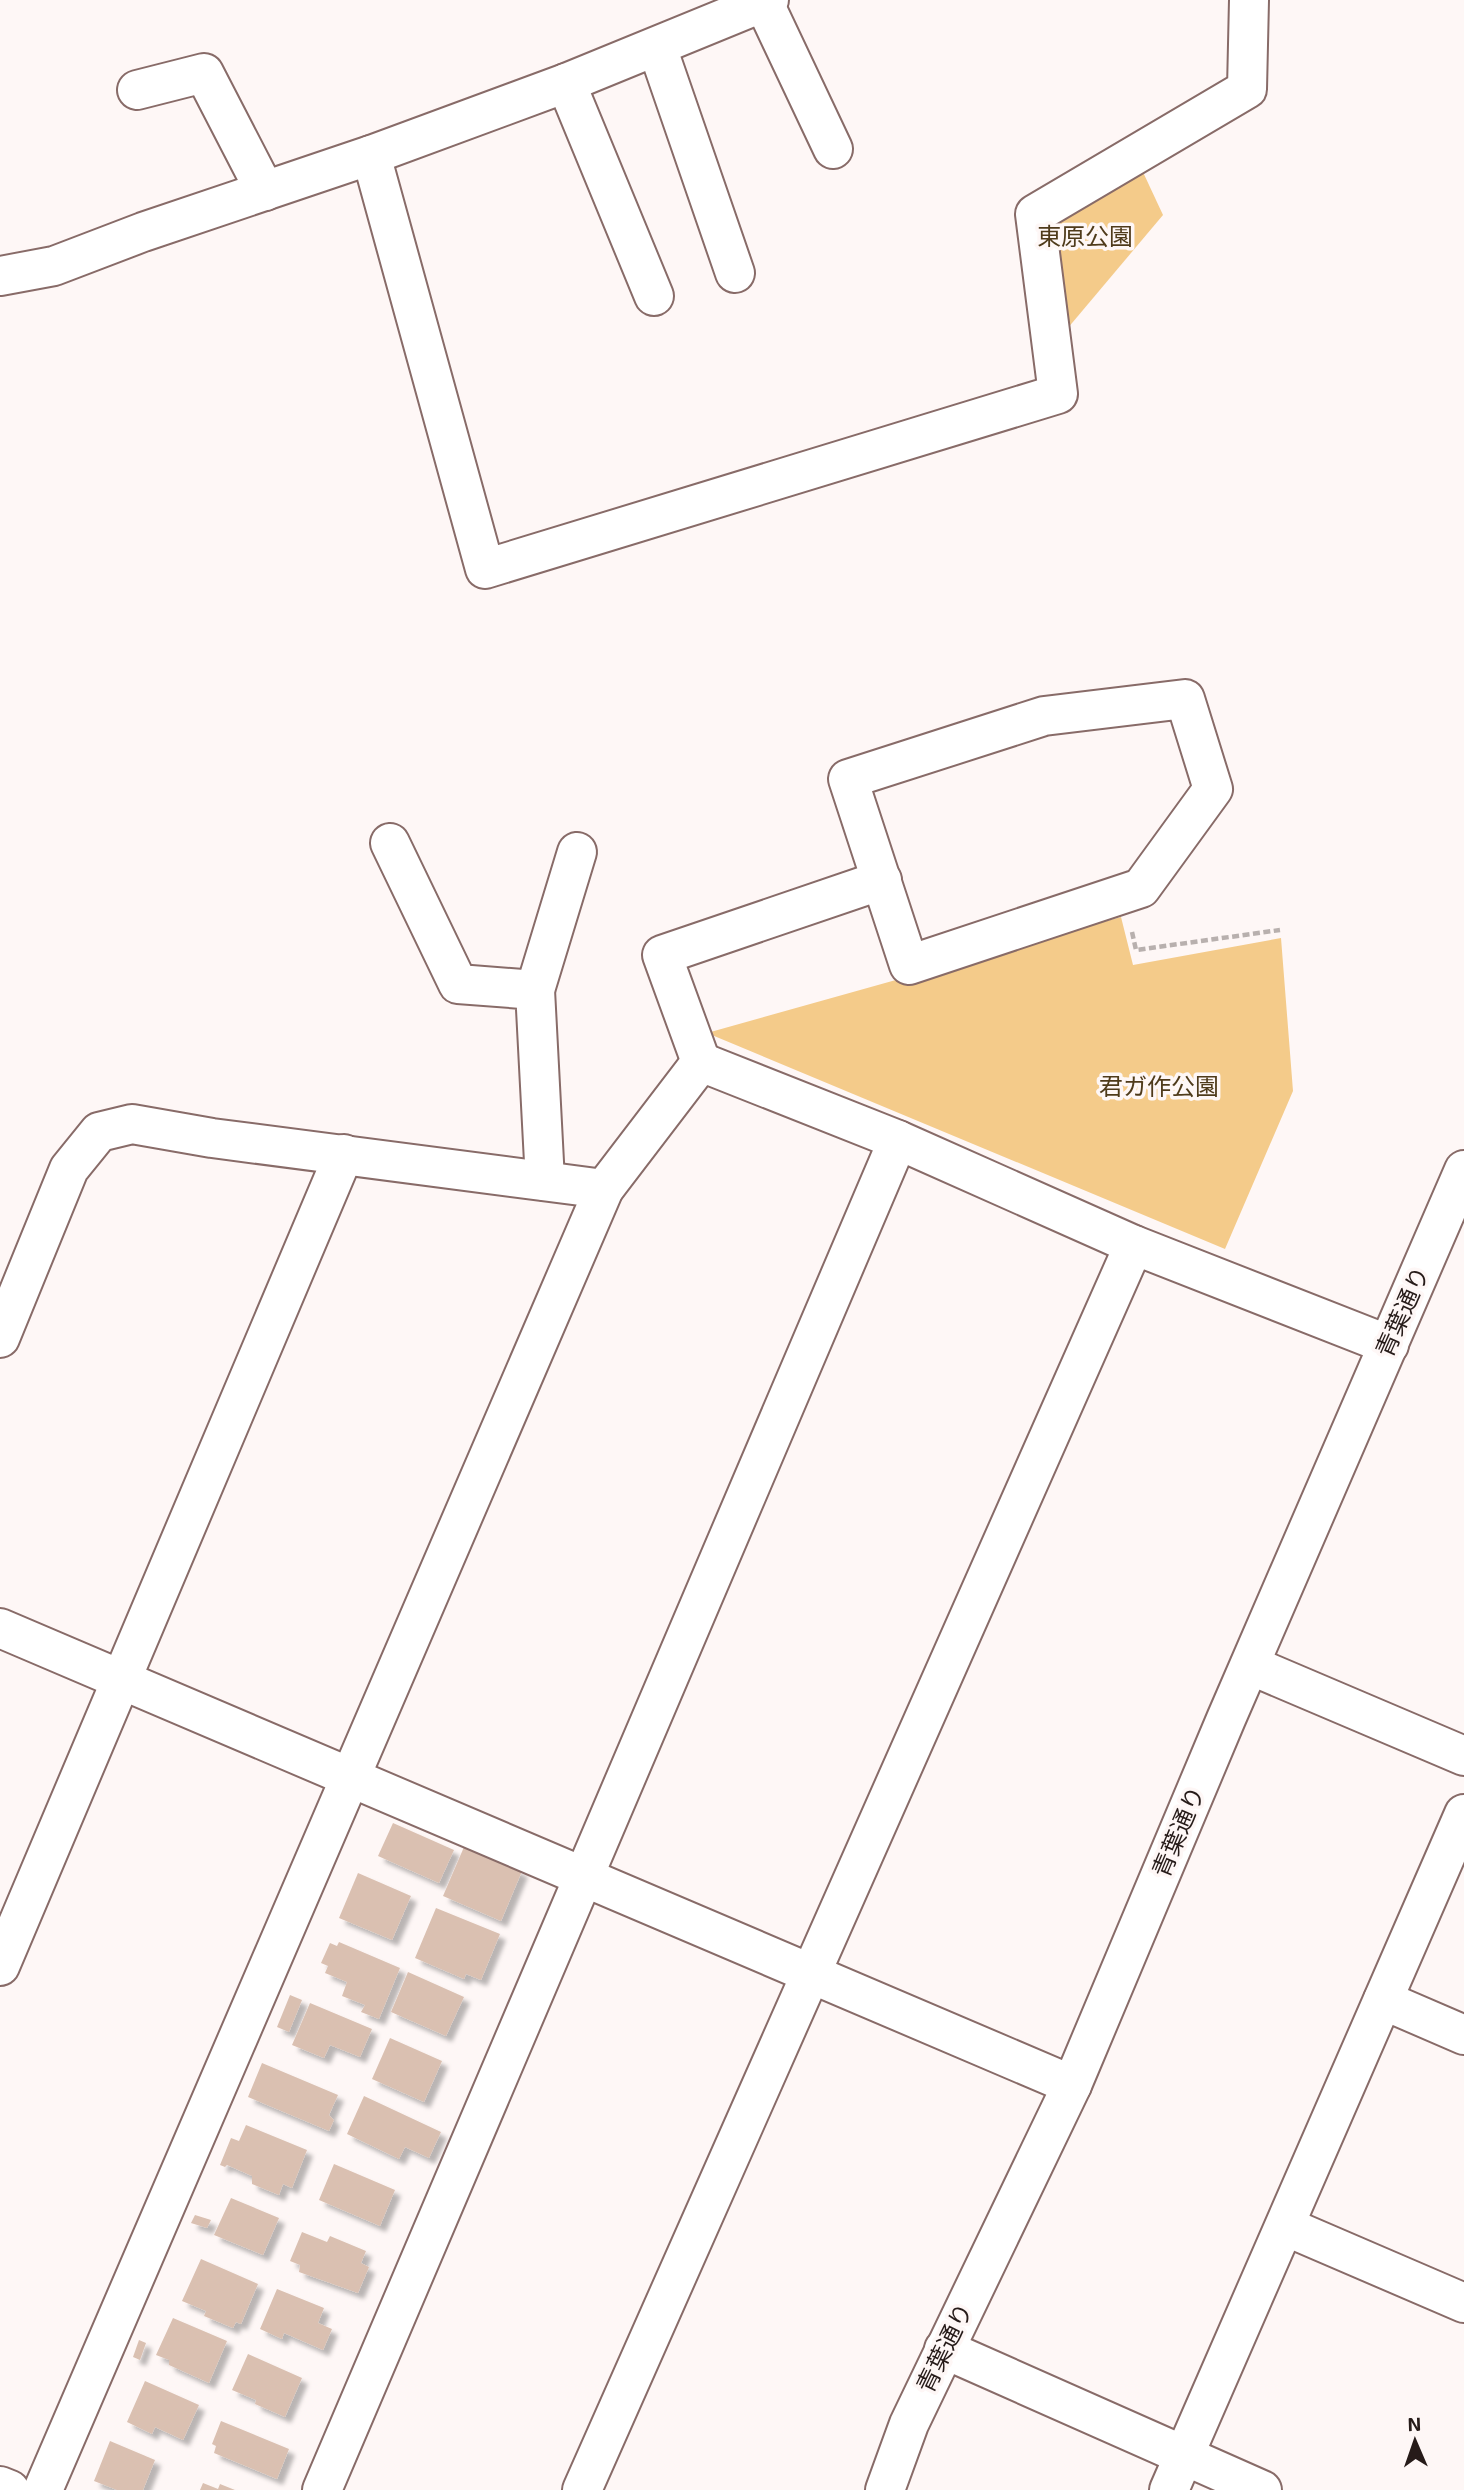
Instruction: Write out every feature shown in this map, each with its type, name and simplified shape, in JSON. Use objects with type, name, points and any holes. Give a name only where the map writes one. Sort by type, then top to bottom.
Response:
[{"type":"street","points":[[371,155],[485,569],[1058,394],[1035,214],[1247,89],[1249,0]]},
{"type":"street","points":[[0,276],[54,266],[143,232],[371,155],[566,83],[766,1],[833,149]]},
{"type":"street","points":[[657,47],[735,273]]},
{"type":"street","points":[[137,90],[205,73],[265,191]]},
{"type":"street","points":[[566,83],[654,296]]},
{"type":"street","points":[[1185,699],[1213,789],[1142,888],[909,965],[882,880],[848,779],[1045,716],[1185,699]]},
{"type":"street","points":[[390,843],[458,984],[535,990]]},
{"type":"street","points":[[545,1181],[535,990],[578,852]]},
{"type":"street","points":[[882,880],[662,955],[701,1062],[898,1140],[1134,1245],[1388,1345]]},
{"type":"street","points":[[43,2490],[604,1189],[701,1062]]},
{"type":"street","points":[[0,1338],[69,1169],[99,1132],[132,1124],[212,1138],[604,1189]]},
{"type":"street","points":[[322,2490],[898,1140]]},
{"type":"street","points":[[0,1966],[345,1154]]},
{"type":"street","name":"青葉通り","points":[[885,2490],[909,2424],[1072,2085],[1388,1345],[1456,1215],[1464,1170]]},
{"type":"street","points":[[582,2490],[1134,1245]]},
{"type":"street","points":[[0,1628],[1072,2085]]},
{"type":"street","points":[[1250,1665],[1464,1756]]},
{"type":"street","points":[[1170,2490],[1464,1814]]},
{"type":"street","points":[[1383,2000],[1464,2035]]},
{"type":"street","points":[[1285,2226],[1464,2303]]},
{"type":"street","points":[[944,2349],[1262,2490]]},
{"type":"street","points":[[0,2486],[10,2490]]},
{"type":"path","points":[[1122,894],[1136,950],[1280,930]]},
{"type":"green space","name":"東原公園","points":[[1135,155],[1163,215],[1051,348],[1035,214]]},
{"type":"green space","name":"君ガ作公園","points":[[1121,917],[1133,965],[1281,938],[1293,1091],[1225,1249],[707,1033]]},
{"type":"building","points":[[393,1823],[454,1850],[439,1883],[378,1856]]},
{"type":"building","points":[[464,1847],[522,1871],[501,1921],[443,1896]]},
{"type":"building","points":[[358,1873],[411,1896],[392,1940],[339,1918]]},
{"type":"building","points":[[436,1908],[500,1934],[481,1980],[466,1974],[464,1979],[415,1958]]},
{"type":"building","points":[[339,1942],[400,1968],[379,2019],[361,2012],[365,2005],[342,1996],[347,1982],[325,1973],[328,1966],[321,1963],[330,1943],[337,1946]]},
{"type":"building","points":[[408,1972],[464,1997],[446,2036],[391,2012]]},
{"type":"building","points":[[290,1995],[302,2000],[289,2032],[277,2027]]},
{"type":"building","points":[[310,2003],[372,2029],[360,2057],[330,2045],[324,2058],[292,2045]]},
{"type":"building","points":[[390,2038],[442,2061],[424,2102],[372,2079]]},
{"type":"building","points":[[262,2063],[338,2095],[329,2115],[334,2120],[329,2131],[248,2097]]},
{"type":"building","points":[[364,2096],[441,2132],[429,2158],[405,2147],[399,2159],[347,2134]]},
{"type":"building","points":[[246,2125],[307,2150],[292,2188],[283,2184],[279,2195],[252,2184],[252,2176],[227,2165],[220,2165],[231,2138],[239,2141]]},
{"type":"building","points":[[334,2164],[395,2190],[380,2226],[319,2200]]},
{"type":"building","points":[[231,2198],[279,2218],[263,2255],[214,2235]]},
{"type":"building","points":[[195,2215],[211,2220],[207,2228],[191,2223]]},
{"type":"building","points":[[302,2232],[327,2242],[330,2236],[366,2251],[361,2263],[369,2267],[358,2293],[299,2272],[300,2265],[290,2261]]},
{"type":"building","points":[[201,2259],[258,2284],[241,2324],[236,2322],[233,2328],[204,2316],[206,2311],[182,2301]]},
{"type":"building","points":[[277,2289],[324,2308],[318,2323],[332,2329],[323,2350],[284,2333],[282,2339],[260,2329]]},
{"type":"building","points":[[173,2318],[227,2341],[209,2383],[169,2365],[169,2360],[156,2355]]},
{"type":"building","points":[[139,2340],[146,2343],[140,2360],[133,2357]]},
{"type":"building","points":[[248,2354],[302,2378],[285,2417],[232,2390]]},
{"type":"building","points":[[145,2381],[199,2405],[183,2440],[155,2427],[152,2434],[127,2422]]},
{"type":"building","points":[[221,2421],[289,2449],[277,2479],[214,2453],[216,2446],[212,2444]]},
{"type":"building","points":[[110,2441],[155,2460],[143,2490],[117,2490],[94,2481]]},
{"type":"building","points":[[203,2483],[218,2489],[220,2484],[235,2490],[200,2490]]}]
